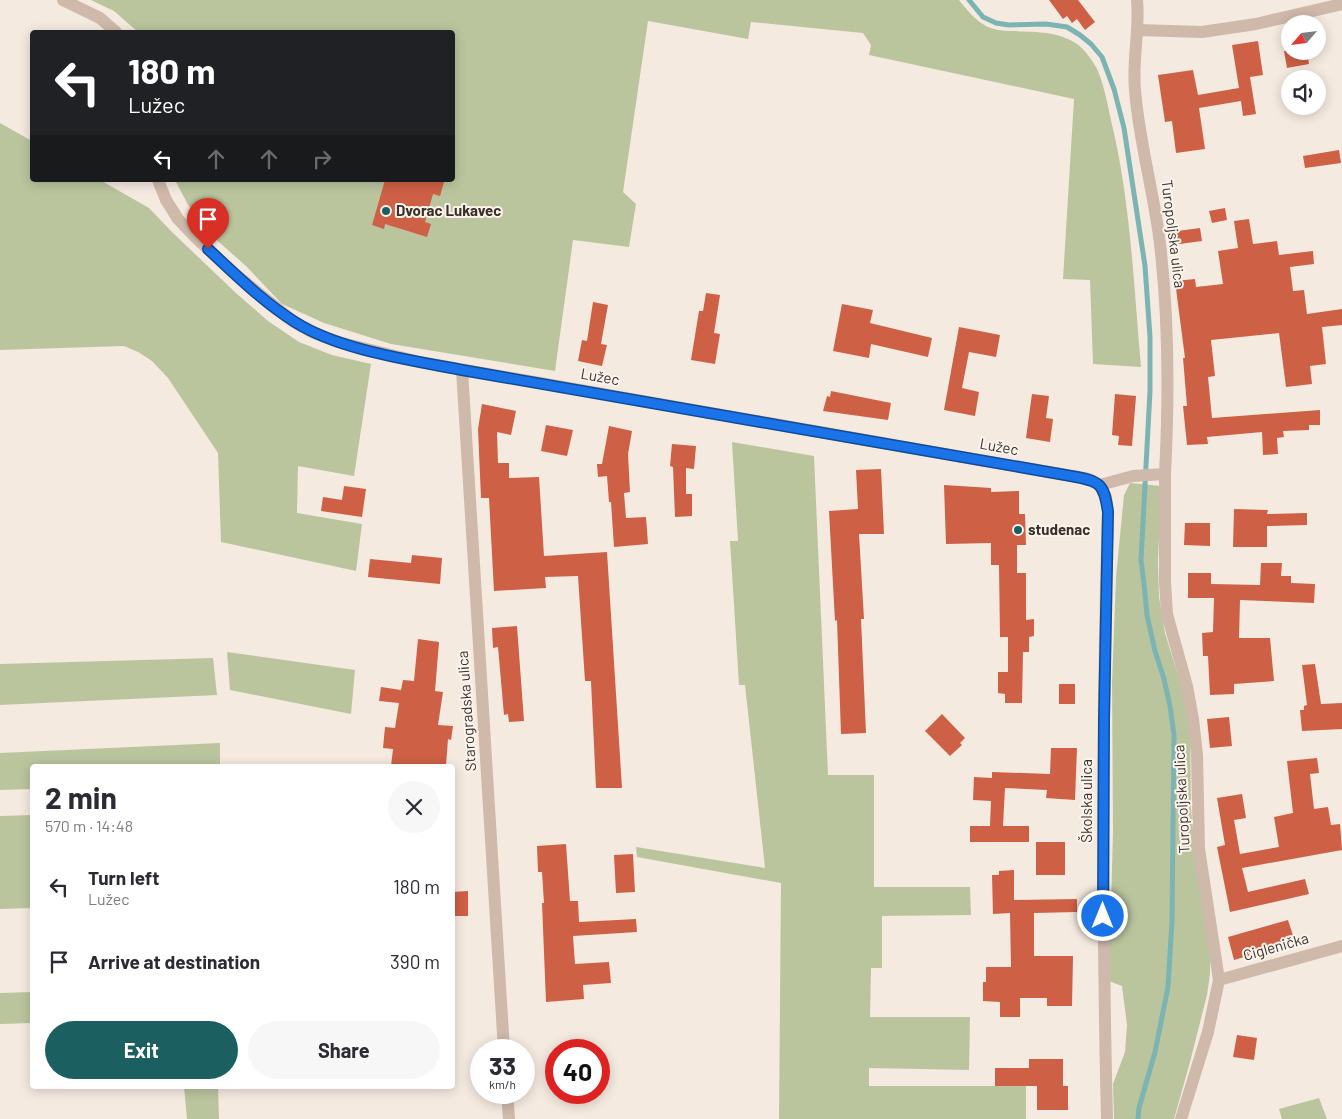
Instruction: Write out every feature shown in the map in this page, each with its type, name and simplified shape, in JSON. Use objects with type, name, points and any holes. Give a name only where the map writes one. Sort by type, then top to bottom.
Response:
[{"type":"street","points":[[63,0],[100,18],[114,30]]},
{"type":"street","name":"Turopoljska ulica","points":[[1137,0],[1138,30],[1135,49],[1135,91],[1160,243],[1167,328],[1168,417],[1160,474],[1164,582],[1167,614],[1187,686],[1193,719],[1197,755],[1200,848],[1219,980],[1208,1032],[1181,1119]]},
{"type":"street","points":[[1138,30],[1202,32],[1256,24],[1342,4]]},
{"type":"street","name":"Lužec","points":[[159,182],[166,200],[194,236],[241,280],[294,322],[338,342],[462,370],[1089,479],[1100,485]]},
{"type":"street","name":"Starogradska ulica","points":[[462,370],[503,1039]]},
{"type":"street","points":[[1100,485],[1133,476],[1160,474]]},
{"type":"street","name":"Školska ulica","points":[[1100,485],[1106,497],[1108,512],[1103,925],[1107,1119]]},
{"type":"street","name":"Ciglenička","points":[[1219,980],[1342,946]]},
{"type":"street","points":[[508,1104],[509,1119]]},
{"type":"green space","points":[[91,0],[959,0],[974,18],[989,27],[1002,30],[1054,34],[1070,40],[1083,50],[1092,60],[1098,71],[1120,162],[1131,250],[1141,367],[1093,364],[1090,280],[1063,279],[1074,99],[869,55],[871,45],[863,33],[751,22],[748,39],[648,21],[623,192],[636,204],[629,247],[573,240],[555,371],[391,344],[324,323],[282,304],[247,267],[210,234],[187,203],[176,182],[455,182],[455,30],[136,30],[114,11]]},
{"type":"green space","points":[[0,123],[30,140],[30,182],[104,182],[149,208],[237,294],[268,321],[299,342],[332,355],[371,364],[354,476],[298,466],[297,513],[362,524],[356,571],[221,542],[218,453],[168,378],[152,361],[138,352],[124,346],[0,350]]},
{"type":"green space","points":[[732,442],[814,456],[828,775],[874,775],[874,887],[970,887],[971,915],[882,916],[882,968],[871,968],[870,1017],[970,1017],[969,1070],[869,1068],[869,1086],[1026,1086],[1026,1119],[779,1119],[781,883],[637,857],[636,847],[765,868],[745,685],[739,685],[730,541],[738,541]]},
{"type":"green space","points":[[1130,483],[1161,486],[1158,562],[1159,597],[1165,633],[1181,685],[1190,731],[1191,809],[1196,866],[1210,943],[1210,974],[1207,995],[1174,1119],[1114,1119],[1113,1084],[1125,1052],[1127,1025],[1122,986],[1109,981],[1113,831],[1112,683],[1116,577],[1124,495]]},
{"type":"green space","points":[[227,652],[355,670],[351,714],[230,690]]},
{"type":"green space","points":[[213,658],[217,695],[0,705],[0,664]]},
{"type":"green space","points":[[220,743],[220,764],[30,764],[30,789],[0,790],[0,753]]},
{"type":"green space","points":[[30,815],[30,908],[0,909],[0,816]]},
{"type":"green space","points":[[30,992],[30,1023],[0,1024],[0,993]]},
{"type":"green space","points":[[184,1089],[218,1089],[219,1119],[187,1119]]},
{"type":"green space","points":[[1319,1098],[1327,1119],[1282,1119],[1279,1109]]},
{"type":"building","points":[[1049,0],[1078,0],[1095,22],[1085,30],[1077,19],[1072,23],[1067,16],[1063,19]]},
{"type":"building","points":[[1258,41],[1263,75],[1250,77],[1256,114],[1243,116],[1241,101],[1199,108],[1205,149],[1176,153],[1172,121],[1165,122],[1158,75],[1193,70],[1198,95],[1239,88],[1232,45]]},
{"type":"building","points":[[1286,60],[1308,60],[1309,64],[1287,68]]},
{"type":"building","points":[[1339,150],[1341,163],[1305,168],[1303,156]]},
{"type":"building","name":"Dvorac Lukavec","points":[[384,182],[444,182],[440,196],[433,194],[425,222],[431,224],[427,237],[385,224],[384,229],[372,225]]},
{"type":"building","points":[[1225,208],[1227,220],[1212,223],[1209,211]]},
{"type":"building","points":[[1249,219],[1253,244],[1277,241],[1279,255],[1313,251],[1314,264],[1290,267],[1293,291],[1304,290],[1307,314],[1342,309],[1342,325],[1322,327],[1326,364],[1310,366],[1312,384],[1286,387],[1279,333],[1211,340],[1215,376],[1208,377],[1212,418],[1320,410],[1320,425],[1309,425],[1309,430],[1283,431],[1284,437],[1277,438],[1278,454],[1263,455],[1262,432],[1207,437],[1208,444],[1187,445],[1183,406],[1187,406],[1183,358],[1185,358],[1175,281],[1195,279],[1196,287],[1223,284],[1218,251],[1238,248],[1234,221]]},
{"type":"building","points":[[1200,228],[1202,241],[1172,245],[1170,232]]},
{"type":"building","points":[[706,293],[720,295],[714,333],[720,334],[715,364],[691,360],[699,311],[703,311]]},
{"type":"building","points":[[593,302],[608,305],[601,344],[607,345],[602,366],[578,361],[582,340],[587,341]]},
{"type":"building","points":[[842,304],[873,310],[870,323],[932,338],[928,357],[871,344],[869,358],[833,351]]},
{"type":"building","points":[[959,327],[1000,335],[996,357],[969,352],[962,388],[979,392],[975,416],[944,410]]},
{"type":"building","points":[[831,391],[891,403],[888,420],[823,411],[827,396],[830,397]]},
{"type":"building","points":[[1032,394],[1049,396],[1046,418],[1053,419],[1050,442],[1026,438]]},
{"type":"building","points":[[1115,394],[1136,396],[1132,446],[1118,445],[1119,436],[1112,435]]},
{"type":"building","points":[[482,404],[516,411],[511,435],[497,432],[498,463],[509,463],[509,478],[539,477],[544,556],[607,552],[622,788],[596,788],[591,681],[585,681],[578,576],[545,577],[546,588],[494,591],[489,498],[481,498],[478,429]]},
{"type":"building","points":[[546,425],[573,430],[567,456],[541,451]]},
{"type":"building","points":[[609,426],[632,431],[628,454],[630,492],[624,493],[626,518],[646,517],[648,544],[614,547],[607,476],[598,477],[597,464],[602,464]]},
{"type":"building","points":[[672,444],[696,446],[694,469],[686,468],[686,494],[692,494],[692,516],[675,517],[673,467],[670,466]]},
{"type":"building","points":[[881,469],[884,534],[859,534],[864,619],[861,619],[866,733],[841,734],[837,620],[835,621],[829,511],[858,509],[856,470]]},
{"type":"building","points":[[944,485],[991,488],[991,492],[1019,491],[1019,514],[1025,514],[1026,545],[1017,545],[1017,573],[1026,573],[1026,620],[1034,619],[1034,636],[1029,637],[1029,652],[1023,652],[1022,703],[1005,703],[1005,694],[998,693],[998,672],[1008,672],[1008,637],[1000,637],[999,565],[991,565],[991,543],[946,544]]},
{"type":"building","points":[[344,486],[366,489],[362,517],[321,511],[323,497],[342,500]]},
{"type":"building","points":[[1234,509],[1268,510],[1267,514],[1307,513],[1307,525],[1267,526],[1267,547],[1233,547]]},
{"type":"building","points":[[1185,523],[1210,523],[1210,546],[1184,545]]},
{"type":"building","points":[[412,555],[442,558],[440,584],[368,577],[370,559],[411,563]]},
{"type":"building","points":[[1261,563],[1282,563],[1281,576],[1291,576],[1291,583],[1315,584],[1314,603],[1240,600],[1239,638],[1270,638],[1274,681],[1234,684],[1234,694],[1210,695],[1208,656],[1203,656],[1202,633],[1213,632],[1214,598],[1188,598],[1188,573],[1211,573],[1211,584],[1260,585]]},
{"type":"building","points":[[517,626],[524,721],[509,722],[508,714],[504,715],[498,647],[493,648],[492,628]]},
{"type":"building","points":[[418,639],[439,642],[435,691],[443,692],[438,725],[453,726],[451,740],[448,739],[446,764],[391,764],[393,749],[383,748],[385,727],[395,728],[399,703],[379,701],[381,687],[401,690],[403,680],[414,681]]},
{"type":"building","points":[[1315,664],[1321,704],[1342,703],[1342,729],[1302,731],[1300,710],[1304,710],[1304,706],[1307,705],[1302,665]]},
{"type":"building","points":[[1059,684],[1075,684],[1075,704],[1059,704]]},
{"type":"building","points":[[942,714],[965,738],[960,743],[962,745],[950,756],[925,731]]},
{"type":"building","points":[[1229,717],[1232,746],[1210,748],[1207,719]]},
{"type":"building","points":[[1051,748],[1077,748],[1075,800],[1046,798],[1047,790],[1005,788],[1003,826],[1029,826],[1029,842],[970,842],[970,826],[990,826],[991,801],[973,800],[974,777],[992,778],[992,772],[1050,774]]},
{"type":"building","points":[[1317,758],[1319,773],[1310,774],[1314,809],[1328,807],[1331,825],[1340,824],[1342,850],[1242,868],[1248,892],[1305,879],[1309,894],[1230,912],[1217,847],[1225,845],[1217,798],[1242,794],[1246,818],[1234,820],[1240,854],[1279,847],[1274,817],[1293,813],[1287,761]]},
{"type":"building","points":[[1036,842],[1065,842],[1065,875],[1036,875]]},
{"type":"building","points":[[566,844],[570,901],[578,901],[579,922],[636,919],[637,932],[573,936],[575,964],[609,962],[611,983],[583,985],[584,999],[546,1002],[542,903],[544,903],[542,872],[538,872],[537,846]]},
{"type":"building","points":[[633,854],[635,892],[616,893],[614,855]]},
{"type":"building","points":[[1014,870],[1014,900],[1077,899],[1077,912],[1034,913],[1034,956],[1073,956],[1072,1006],[1047,1006],[1047,998],[1020,998],[1020,1017],[1000,1017],[1000,1002],[983,1001],[983,982],[986,982],[986,967],[1011,967],[1010,913],[993,914],[992,875],[999,875],[999,871]]},
{"type":"building","points":[[468,891],[468,916],[455,916],[455,892]]},
{"type":"building","points":[[1288,920],[1295,942],[1234,960],[1228,937]]},
{"type":"building","points":[[1237,1035],[1257,1038],[1254,1060],[1233,1057]]},
{"type":"building","points":[[1029,1059],[1063,1059],[1063,1086],[1068,1086],[1068,1110],[1037,1110],[1037,1086],[995,1086],[995,1068],[1029,1068]]},
{"type":"waterway","points":[[969,0],[983,17],[996,23],[1009,25],[1046,24],[1067,27],[1091,44],[1102,57],[1114,89],[1124,128],[1145,266],[1150,337],[1150,391],[1141,560],[1147,615],[1155,651],[1164,679],[1174,735],[1172,921],[1168,987],[1155,1052],[1139,1108],[1138,1119]]},
{"type":"place","name":"Dvorac Lukavec","points":[[386,211]]},
{"type":"place","name":"studenac","points":[[1018,530]]},
{"type":"route","points":[[208,249],[262,297],[294,322],[338,342],[367,350],[462,370],[1089,479],[1100,485],[1106,497],[1108,512],[1103,916]]}]
